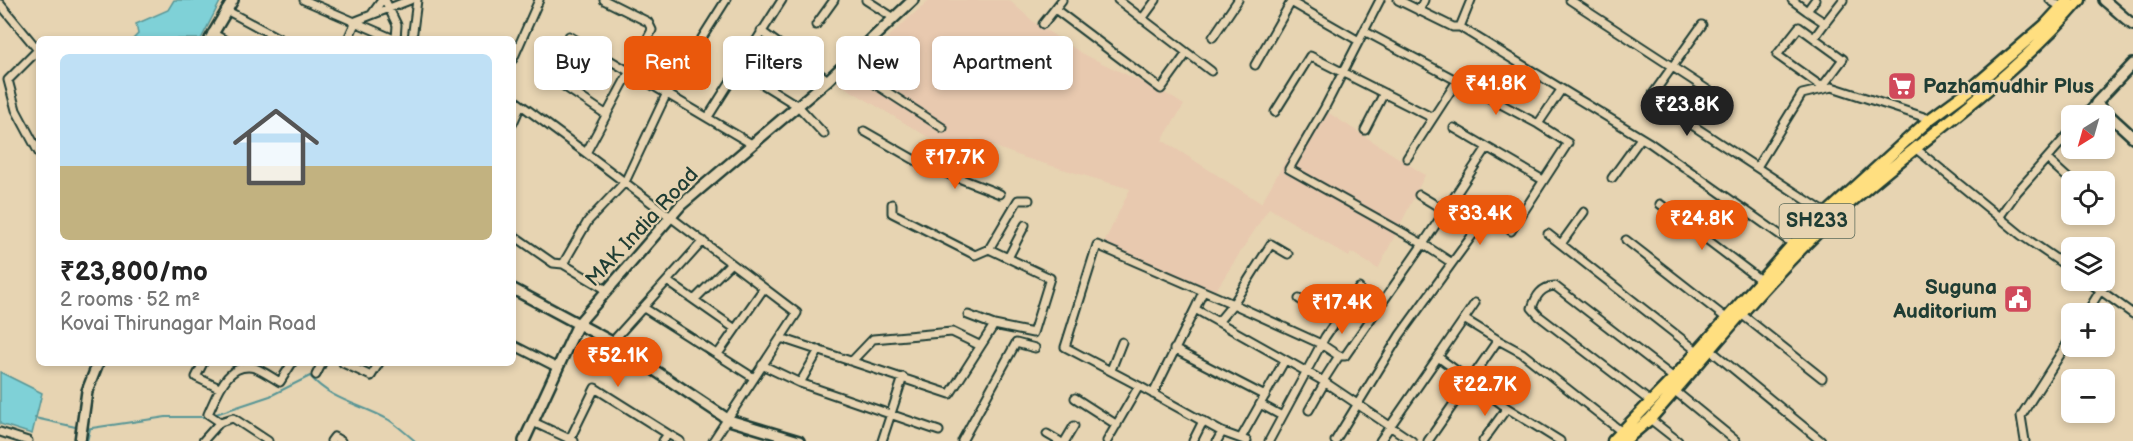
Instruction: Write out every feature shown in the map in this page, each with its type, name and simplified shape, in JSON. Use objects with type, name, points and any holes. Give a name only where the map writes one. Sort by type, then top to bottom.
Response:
[{"type":"main road","points":[[1623,436],[1650,419],[1675,391],[1704,349],[1795,252],[2055,29],[2080,0]]},
{"type":"main road","name":"SH233","points":[[1613,441],[1623,436],[1674,378],[1704,349],[1726,318],[1759,279],[1793,244],[1930,119],[2004,60],[2064,4]]},
{"type":"street","points":[[211,36],[233,0]]},
{"type":"street","points":[[304,0],[388,36]]},
{"type":"street","points":[[372,14],[383,0],[397,25],[395,36]]},
{"type":"street","points":[[349,36],[356,21],[410,0]]},
{"type":"street","points":[[412,36],[417,0]]},
{"type":"street","points":[[516,52],[539,0]]},
{"type":"street","points":[[604,0],[648,22],[652,30],[649,36]]},
{"type":"street","points":[[563,264],[588,221],[624,182],[666,95],[726,0]]},
{"type":"street","points":[[758,36],[782,0]]},
{"type":"street","points":[[816,25],[834,0]]},
{"type":"street","points":[[866,0],[894,18]]},
{"type":"street","name":"MAK India Road","points":[[524,441],[578,324],[670,217],[750,143],[828,80],[913,0]]},
{"type":"street","points":[[1043,24],[1062,0]]},
{"type":"street","points":[[1118,0],[1211,71]]},
{"type":"street","points":[[1142,19],[1156,0]]},
{"type":"street","points":[[1213,37],[1238,0]]},
{"type":"street","points":[[1380,0],[1344,72],[1289,169],[1423,244],[1452,263]]},
{"type":"street","points":[[1398,0],[1453,27],[1460,27],[1641,138],[1793,244]]},
{"type":"street","points":[[1419,10],[1424,0]]},
{"type":"street","points":[[1460,27],[1471,0]]},
{"type":"street","points":[[1570,0],[1717,96]]},
{"type":"street","points":[[1792,0],[1825,23]]},
{"type":"street","points":[[1807,11],[1815,0]]},
{"type":"street","points":[[1814,38],[1843,0]]},
{"type":"street","points":[[2050,0],[2064,4]]},
{"type":"street","points":[[2104,0],[2133,24]]},
{"type":"street","points":[[1255,65],[1292,2],[1359,41]]},
{"type":"street","points":[[0,4],[36,46]]},
{"type":"street","points":[[1055,9],[1161,89],[1187,52]]},
{"type":"street","points":[[226,10],[274,36]]},
{"type":"street","points":[[1701,26],[1653,94],[1654,100],[1826,213]]},
{"type":"street","points":[[1799,27],[1814,38],[1843,59],[1822,87],[1778,55],[1799,27]]},
{"type":"street","points":[[761,31],[828,80]]},
{"type":"street","points":[[1364,31],[1538,124],[1568,143],[1511,231]]},
{"type":"street","points":[[0,84],[8,80],[36,53]]},
{"type":"street","points":[[1275,112],[1310,56],[1433,118]]},
{"type":"street","points":[[2133,64],[2096,103],[2133,137]]},
{"type":"street","points":[[8,80],[16,110],[36,141]]},
{"type":"street","points":[[1407,158],[1457,81]]},
{"type":"street","points":[[586,153],[624,82]]},
{"type":"street","points":[[1757,167],[1802,94],[1822,88],[1832,87],[1930,119]]},
{"type":"street","points":[[570,90],[607,115]]},
{"type":"street","points":[[658,90],[750,143]]},
{"type":"street","points":[[708,117],[725,90]]},
{"type":"street","points":[[772,90],[798,106],[824,134]]},
{"type":"street","points":[[884,90],[943,128]]},
{"type":"street","points":[[1538,124],[1561,90]]},
{"type":"street","points":[[1365,130],[1384,93]]},
{"type":"street","points":[[516,101],[797,313],[729,420],[713,441]]},
{"type":"street","points":[[516,116],[521,105]]},
{"type":"street","points":[[1454,128],[1486,149],[1543,180]]},
{"type":"street","points":[[864,131],[920,163],[1000,194]]},
{"type":"street","points":[[1612,178],[1641,138]]},
{"type":"street","points":[[2000,216],[2017,192],[2061,143]]},
{"type":"street","points":[[1915,148],[2061,262]]},
{"type":"street","points":[[1285,360],[1260,404],[1244,440],[1222,432],[1065,346],[1097,245],[1321,344],[1339,356],[1345,356],[1486,149]]},
{"type":"street","points":[[2047,159],[2061,172]]},
{"type":"street","points":[[1419,195],[1477,230]]},
{"type":"street","points":[[892,204],[892,213],[975,255],[989,249],[1018,201],[1029,200]]},
{"type":"street","points":[[1660,204],[1759,279]]},
{"type":"street","points":[[1562,244],[1584,212]]},
{"type":"street","points":[[1335,441],[1400,335],[1488,214]]},
{"type":"street","points":[[1008,258],[1025,225]]},
{"type":"street","points":[[1548,234],[1704,349],[1821,441]]},
{"type":"street","points":[[516,237],[553,263],[563,264],[607,290]]},
{"type":"street","points":[[1626,240],[1726,318]]},
{"type":"street","points":[[612,342],[703,242]]},
{"type":"street","points":[[1218,322],[1233,304],[1271,244],[1288,254]]},
{"type":"street","points":[[968,315],[994,325],[1033,333],[1050,278],[989,249]]},
{"type":"street","points":[[695,299],[731,263]]},
{"type":"street","points":[[667,281],[734,328]]},
{"type":"street","points":[[1652,402],[1539,316],[1532,308],[1537,295],[1555,286],[1674,378]]},
{"type":"street","points":[[718,354],[764,288]]},
{"type":"street","points":[[1269,441],[1321,344],[1359,288]]},
{"type":"street","points":[[516,291],[612,342],[729,420],[799,441]]},
{"type":"street","points":[[2093,303],[2100,291],[2133,314]]},
{"type":"street","points":[[1154,394],[1203,292]]},
{"type":"street","points":[[1299,299],[1336,321]]},
{"type":"street","points":[[1380,441],[1475,303]]},
{"type":"street","points":[[644,308],[754,378]]},
{"type":"street","points":[[1195,309],[1306,371],[1412,441]]},
{"type":"street","points":[[1740,313],[1822,378]]},
{"type":"street","points":[[1464,319],[1522,353],[1623,436]]},
{"type":"street","points":[[781,338],[903,376],[950,394],[979,345],[994,325]]},
{"type":"street","points":[[852,361],[873,339],[952,332],[979,345]]},
{"type":"street","points":[[1428,441],[1498,340]]},
{"type":"street","points":[[1111,370],[1122,342]]},
{"type":"street","points":[[962,441],[1016,343],[1035,348]]},
{"type":"street","points":[[516,347],[558,368]]},
{"type":"street","points":[[1174,349],[1265,396]]},
{"type":"street","points":[[800,383],[819,350]]},
{"type":"street","points":[[2025,441],[2021,416],[2061,353]]},
{"type":"street","points":[[1309,410],[1339,356]]},
{"type":"street","points":[[1438,357],[1507,408],[1560,441]]},
{"type":"street","points":[[762,365],[800,383],[939,431]]},
{"type":"street","points":[[81,438],[87,391],[97,366]]},
{"type":"street","points":[[202,366],[196,377],[219,388]]},
{"type":"street","points":[[219,421],[208,414],[224,380],[239,368],[256,366],[280,382],[290,366]]},
{"type":"street","points":[[316,375],[320,366]]},
{"type":"street","points":[[349,366],[371,376],[377,366]]},
{"type":"street","points":[[882,441],[892,416],[903,376]]},
{"type":"street","points":[[1107,441],[1139,386]]},
{"type":"street","points":[[533,422],[571,440],[595,388],[680,441]]},
{"type":"street","points":[[1675,391],[1736,441]]},
{"type":"street","points":[[1075,398],[1117,425]]},
{"type":"street","points":[[1260,404],[1282,416]]},
{"type":"street","points":[[1483,441],[1507,408]]},
{"type":"street","points":[[204,441],[219,421],[233,418],[268,441]]},
{"type":"street","points":[[1650,419],[1678,441]]},
{"type":"street","points":[[1193,441],[1203,422]]},
{"type":"street","points":[[1065,441],[1074,426]]},
{"type":"street","points":[[1217,441],[1222,432]]},
{"type":"street","points":[[0,433],[28,441]]},
{"type":"street","points":[[663,441],[668,434]]},
{"type":"street","points":[[1047,434],[1059,441]]},
{"type":"street","points":[[331,441],[334,437],[341,441]]},
{"type":"shaded area","points":[[929,0],[1009,0],[1035,23],[1055,36],[932,36],[932,90],[1073,90],[1073,48],[1165,93],[1184,105],[1162,140],[1261,203],[1296,143],[1321,108],[1425,175],[1378,269],[1351,252],[1349,257],[1269,208],[1214,293],[1102,247],[1130,189],[1022,157],[972,138],[951,172],[928,162],[938,143],[850,90],[920,90],[920,36],[890,36]]},
{"type":"water","points":[[174,0],[221,0],[203,36],[136,36],[138,34],[136,24],[168,10]]},
{"type":"water","points":[[0,372],[42,393],[32,434],[0,424]]},
{"type":"waterway","points":[[213,415],[270,396],[310,376],[337,397],[389,420],[415,441]]},
{"type":"waterway","points":[[85,429],[166,417],[207,417]]},
{"type":"waterway","points":[[35,418],[80,428]]},
{"type":"waterway","points":[[87,441],[90,429]]},
{"type":"place","name":"Pazhamudhir Plus","points":[[1902,86]]},
{"type":"place","name":"Suguna Auditorium","points":[[2018,299]]}]
